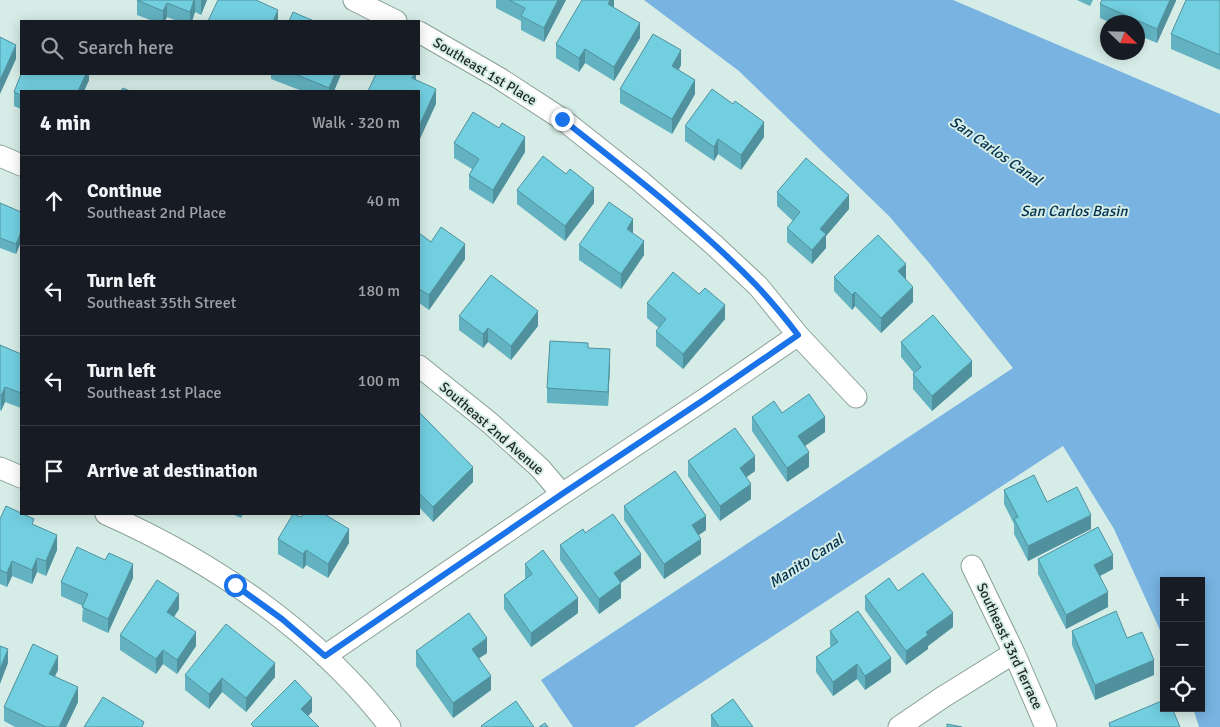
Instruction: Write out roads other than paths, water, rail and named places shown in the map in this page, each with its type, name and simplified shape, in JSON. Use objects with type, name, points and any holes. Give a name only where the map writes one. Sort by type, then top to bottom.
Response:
[{"type":"street","points":[[354,0],[394,20]]},
{"type":"street","name":"Southeast 1st Place","points":[[420,33],[499,78],[562,119],[640,180],[758,286],[798,335],[856,397]]},
{"type":"street","points":[[0,156],[20,165]]},
{"type":"street","points":[[325,656],[798,335]]},
{"type":"street","name":"Southeast 2nd Avenue","points":[[420,367],[490,423],[533,462],[562,494]]},
{"type":"street","points":[[0,468],[20,477]]},
{"type":"street","points":[[108,515],[187,555],[235,585],[282,619],[344,674],[390,727]]},
{"type":"street","name":"Southeast 33rd Terrace","points":[[972,566],[1046,727]]},
{"type":"street","points":[[899,727],[943,697],[1014,654]]},
{"type":"water","name":"San Carlos Basin","points":[[644,0],[953,0],[1220,114],[1220,727],[1199,727],[1194,712],[1205,712],[1205,577],[1160,577],[1160,630],[1114,529],[1063,446],[634,727],[573,727],[541,680],[1013,368],[889,216],[739,71]]},
{"type":"water label","name":"San Carlos Canal","points":[[996,151]]},
{"type":"water label","name":"Manito Canal","points":[[806,561]]}]
